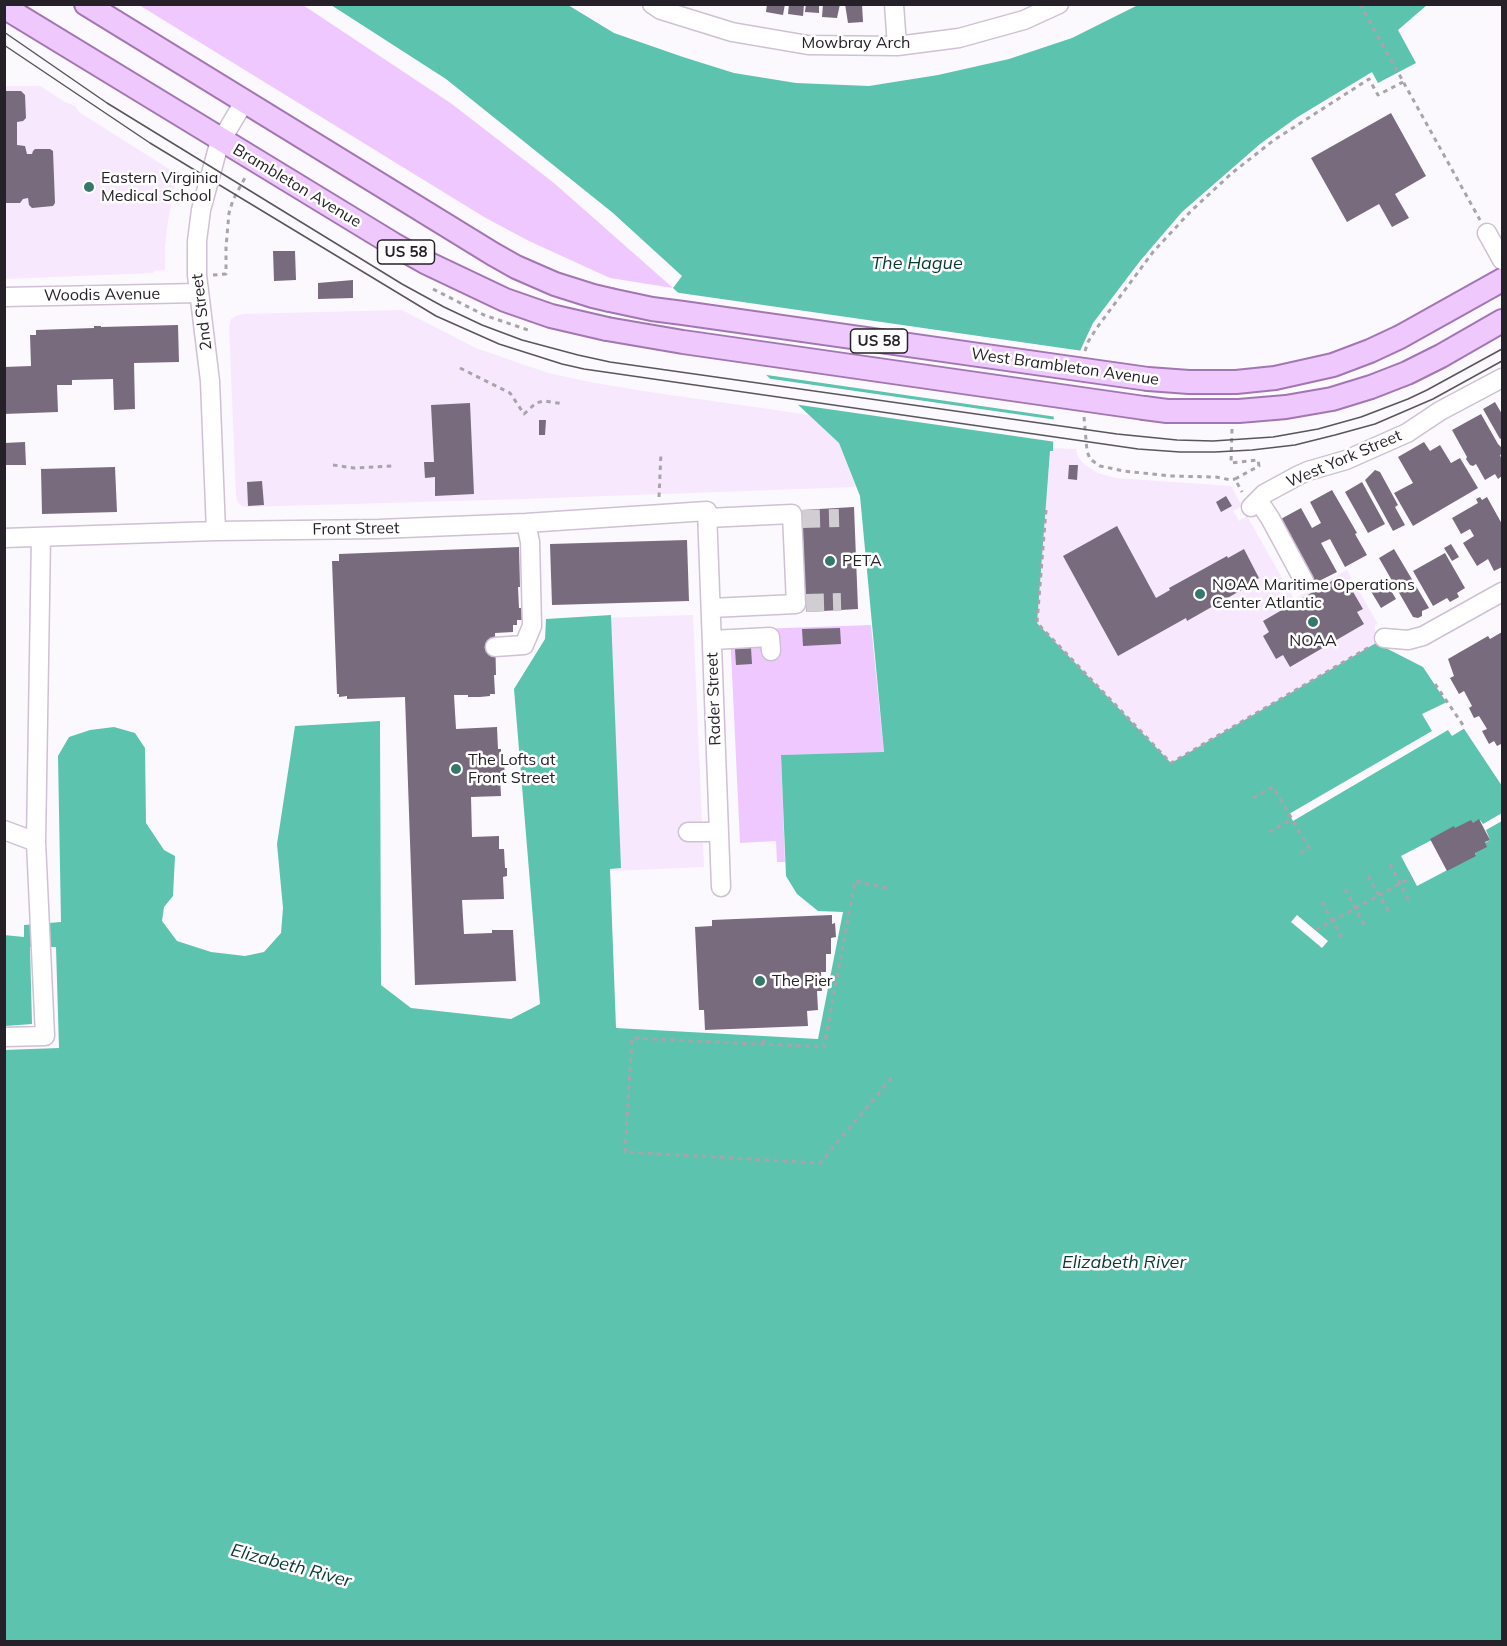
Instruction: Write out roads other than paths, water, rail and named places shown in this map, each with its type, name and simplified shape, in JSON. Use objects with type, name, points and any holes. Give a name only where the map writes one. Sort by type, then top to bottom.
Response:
[{"type":"main road","name":"US 58","points":[[86,4],[244,102]]},
{"type":"main road","name":"Brambleton Avenue","points":[[4,7],[393,244],[504,300],[607,329]]},
{"type":"main road","name":"West Brambleton Avenue","points":[[244,102],[493,254],[526,271],[555,284],[593,296],[652,309],[1148,379],[1212,383],[1275,378],[1333,365],[1400,338],[1503,280]]},
{"type":"main road","name":"West Brambleton Avenue","points":[[607,329],[1144,408],[1178,411],[1239,411],[1286,407],[1332,399],[1371,387],[1441,356],[1503,321]]},
{"type":"street","name":"Mowbray Arch","points":[[652,4],[661,10],[732,32],[786,42],[808,45],[897,46],[959,38],[1024,20],[1059,4]]},
{"type":"street","points":[[894,4],[897,46]]},
{"type":"street","name":"2nd Street","points":[[216,531],[210,389],[197,275],[198,226],[221,140],[244,102]]},
{"type":"street","points":[[1487,233],[1503,260]]},
{"type":"street","name":"Woodis Avenue","points":[[4,297],[199,293]]},
{"type":"street","name":"West York Street","points":[[1304,581],[1270,518],[1255,503],[1264,494],[1308,471],[1346,460],[1407,433],[1440,411],[1503,378]]},
{"type":"street","name":"Front Street","points":[[4,538],[216,531],[379,529],[526,523],[659,514],[792,514],[797,519],[801,604],[711,608]]},
{"type":"street","name":"Rader Street","points":[[707,514],[721,887]]},
{"type":"street","points":[[495,647],[524,645],[532,626],[530,542],[526,523]]},
{"type":"street","points":[[4,1037],[45,1036],[36,842],[41,537]]},
{"type":"street","points":[[1380,641],[1408,640],[1423,636],[1503,592]]},
{"type":"street","points":[[712,640],[770,637],[771,651]]},
{"type":"street","points":[[4,830],[36,842]]},
{"type":"street","points":[[688,832],[719,831]]},
{"type":"water","name":"Elizabeth River","points":[[331,5],[568,5],[614,33],[734,73],[796,83],[869,86],[938,75],[1009,59],[1072,38],[1138,5],[1427,5],[1398,30],[1416,63],[1378,83],[1372,72],[1296,118],[1260,144],[1182,212],[1140,261],[1093,323],[1054,407],[1053,451],[1050,451],[1037,623],[1171,763],[1376,643],[1423,667],[1502,786],[1502,1641],[5,1641],[4,935],[24,937],[24,925],[61,922],[58,756],[69,737],[90,730],[114,727],[135,733],[145,748],[146,823],[164,850],[175,856],[173,896],[164,907],[162,921],[177,941],[211,952],[245,956],[264,952],[281,933],[283,908],[277,844],[295,726],[380,721],[381,985],[411,1008],[511,1019],[540,1004],[514,689],[545,639],[546,619],[611,615],[621,868],[610,869],[616,1028],[818,1039],[843,912],[818,911],[797,894],[786,876],[781,755],[884,752],[860,496],[839,443],[673,288],[682,276],[613,213],[446,79]]},
{"type":"tunnel","points":[[802,519],[839,518]]},
{"type":"tunnel","points":[[806,603],[841,602]]},
{"type":"tram line","points":[[4,32],[107,103],[402,284],[444,307],[522,340],[610,362],[1117,434],[1213,441],[1273,437],[1318,429],[1361,417],[1427,390],[1502,349]]},
{"type":"tram line","points":[[4,45],[150,143],[436,316],[499,344],[584,369],[1138,449],[1215,452],[1295,445],[1375,424],[1433,399],[1502,361]]},
{"type":"place","name":"Eastern Virginia Medical School","points":[[89,187]]},
{"type":"place","name":"PETA","points":[[830,561]]},
{"type":"place","name":"NOAA Maritime Operations Center Atlantic","points":[[1200,594]]},
{"type":"place","name":"NOAA","points":[[1313,622]]},
{"type":"place","name":"The Lofts at Front Street","points":[[456,769]]},
{"type":"place","name":"The Pier","points":[[760,981]]},
{"type":"water label","name":"The Hague","points":[[917,264]]}]
